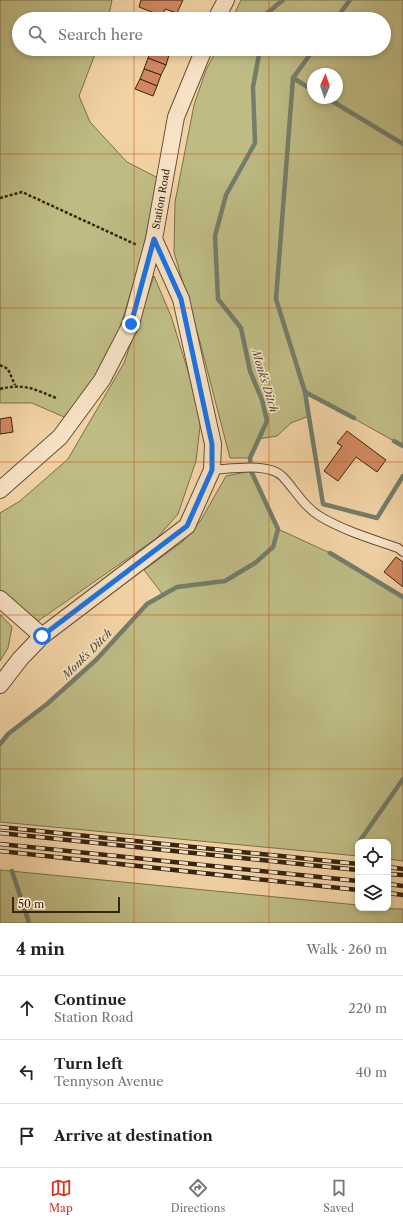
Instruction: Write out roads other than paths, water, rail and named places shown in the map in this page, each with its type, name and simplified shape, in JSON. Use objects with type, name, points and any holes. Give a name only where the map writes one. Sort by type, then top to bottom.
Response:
[{"type":"street","points":[[220,12],[226,0]]},
{"type":"street","name":"Station Road","points":[[0,685],[20,659],[42,636],[187,526],[212,470],[212,444],[181,299],[153,245],[176,117],[201,56]]},
{"type":"street","points":[[0,490],[60,437],[102,380],[131,324],[153,245]]},
{"type":"street","points":[[0,599],[42,636]]},
{"type":"lane","points":[[212,470],[260,467],[282,475],[309,509],[321,517],[346,529],[398,548],[403,552]]},
{"type":"waterway","name":"Monk's Ditch","points":[[268,12],[283,0]]},
{"type":"waterway","points":[[341,12],[350,0]]},
{"type":"waterway","name":"Monk's Ditch","points":[[0,744],[8,734],[47,704],[96,660],[147,604],[177,587],[225,581],[255,563],[273,547],[278,529],[251,471],[250,458],[267,421],[262,400],[250,371],[241,328],[218,299],[215,236],[226,195],[255,143],[253,87],[259,56]]},
{"type":"waterway","points":[[309,56],[293,78],[276,299],[305,392],[323,504],[377,518],[403,476]]},
{"type":"waterway","points":[[293,78],[307,86]]},
{"type":"waterway","points":[[337,104],[403,144]]},
{"type":"waterway","points":[[305,392],[354,418]]},
{"type":"waterway","points":[[394,441],[403,446]]},
{"type":"waterway","points":[[330,553],[403,597]]},
{"type":"waterway","points":[[361,839],[403,779]]},
{"type":"waterway","name":"Monk's Ditch","points":[[12,871],[29,923]]},
{"type":"railway","points":[[0,827],[355,864]]},
{"type":"railway","points":[[0,833],[355,870]]},
{"type":"railway","points":[[0,844],[355,881]]},
{"type":"railway","points":[[0,851],[355,890]]},
{"type":"railway","points":[[391,867],[403,869]]},
{"type":"railway","points":[[391,874],[403,875]]},
{"type":"railway","points":[[391,884],[403,886]]},
{"type":"railway","points":[[391,893],[403,895]]}]
